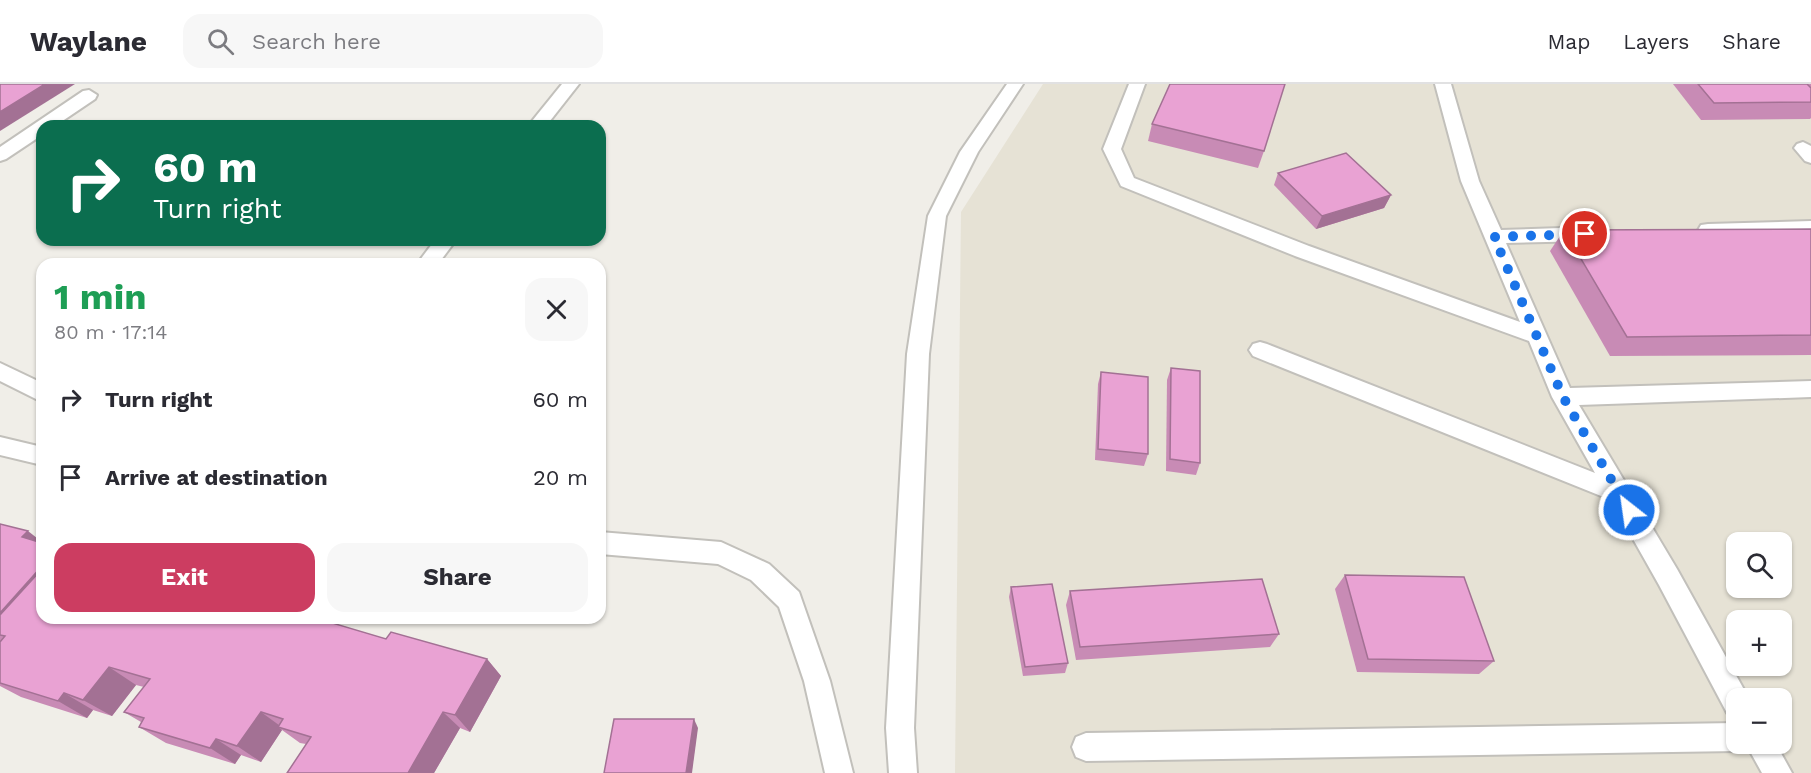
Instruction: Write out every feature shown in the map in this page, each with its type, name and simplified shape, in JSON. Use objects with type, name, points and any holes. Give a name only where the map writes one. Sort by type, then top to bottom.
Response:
[{"type":"lane","points":[[542,120],[571,84]]},
{"type":"lane","points":[[903,773],[900,728],[918,354],[937,216],[969,152],[1015,84]]},
{"type":"lane","points":[[1137,84],[1112,149],[1127,182],[1302,251],[1536,336]]},
{"type":"lane","points":[[1443,84],[1470,181],[1563,397],[1728,688]]},
{"type":"lane","points":[[51,120],[88,95]]},
{"type":"lane","points":[[0,155],[36,130]]},
{"type":"lane","points":[[1694,231],[1811,227]]},
{"type":"lane","points":[[1494,237],[1611,233]]},
{"type":"lane","points":[[432,258],[441,246]]},
{"type":"lane","points":[[1260,350],[1619,494]]},
{"type":"lane","points":[[0,371],[36,390]]},
{"type":"lane","points":[[1563,397],[1811,390]]},
{"type":"lane","points":[[0,446],[36,455]]},
{"type":"lane","points":[[606,543],[721,553],[760,572],[790,600],[817,681],[839,773]]},
{"type":"lane","points":[[1086,747],[1726,737]]},
{"type":"lane","points":[[1766,754],[1778,773]]},
{"type":"shaded area","points":[[1043,84],[1811,84],[1811,773],[955,773],[961,212]]},
{"type":"building","points":[[0,84],[45,84],[0,112]]},
{"type":"building","points":[[1170,84],[1285,84],[1264,151],[1152,124]]},
{"type":"building","points":[[1698,84],[1807,84],[1811,88],[1811,102],[1714,103]]},
{"type":"building","points":[[1346,153],[1391,195],[1322,216],[1278,173]]},
{"type":"building","points":[[1811,229],[1811,335],[1627,337],[1564,230]]},
{"type":"building","points":[[1171,368],[1200,371],[1200,463],[1170,459]]},
{"type":"building","points":[[1101,372],[1148,377],[1148,454],[1098,449]]},
{"type":"building","points":[[0,524],[28,531],[22,537],[36,541],[36,573],[0,613]]},
{"type":"building","points":[[1345,575],[1464,577],[1494,661],[1368,659]]},
{"type":"building","points":[[36,576],[36,624],[335,624],[386,639],[391,632],[487,659],[455,715],[443,712],[408,773],[287,773],[311,737],[278,727],[283,719],[261,712],[237,746],[216,739],[210,748],[139,727],[144,718],[124,712],[150,679],[109,667],[83,700],[64,693],[58,701],[0,683],[0,642],[5,636],[0,635],[0,615]]},
{"type":"building","points":[[1262,579],[1279,634],[1080,647],[1070,591]]},
{"type":"building","points":[[1052,584],[1068,663],[1025,667],[1011,587]]},
{"type":"building","points":[[614,719],[694,719],[686,773],[604,773]]},
{"type":"route","points":[[1585,234],[1494,237],[1563,397],[1629,510]]}]
